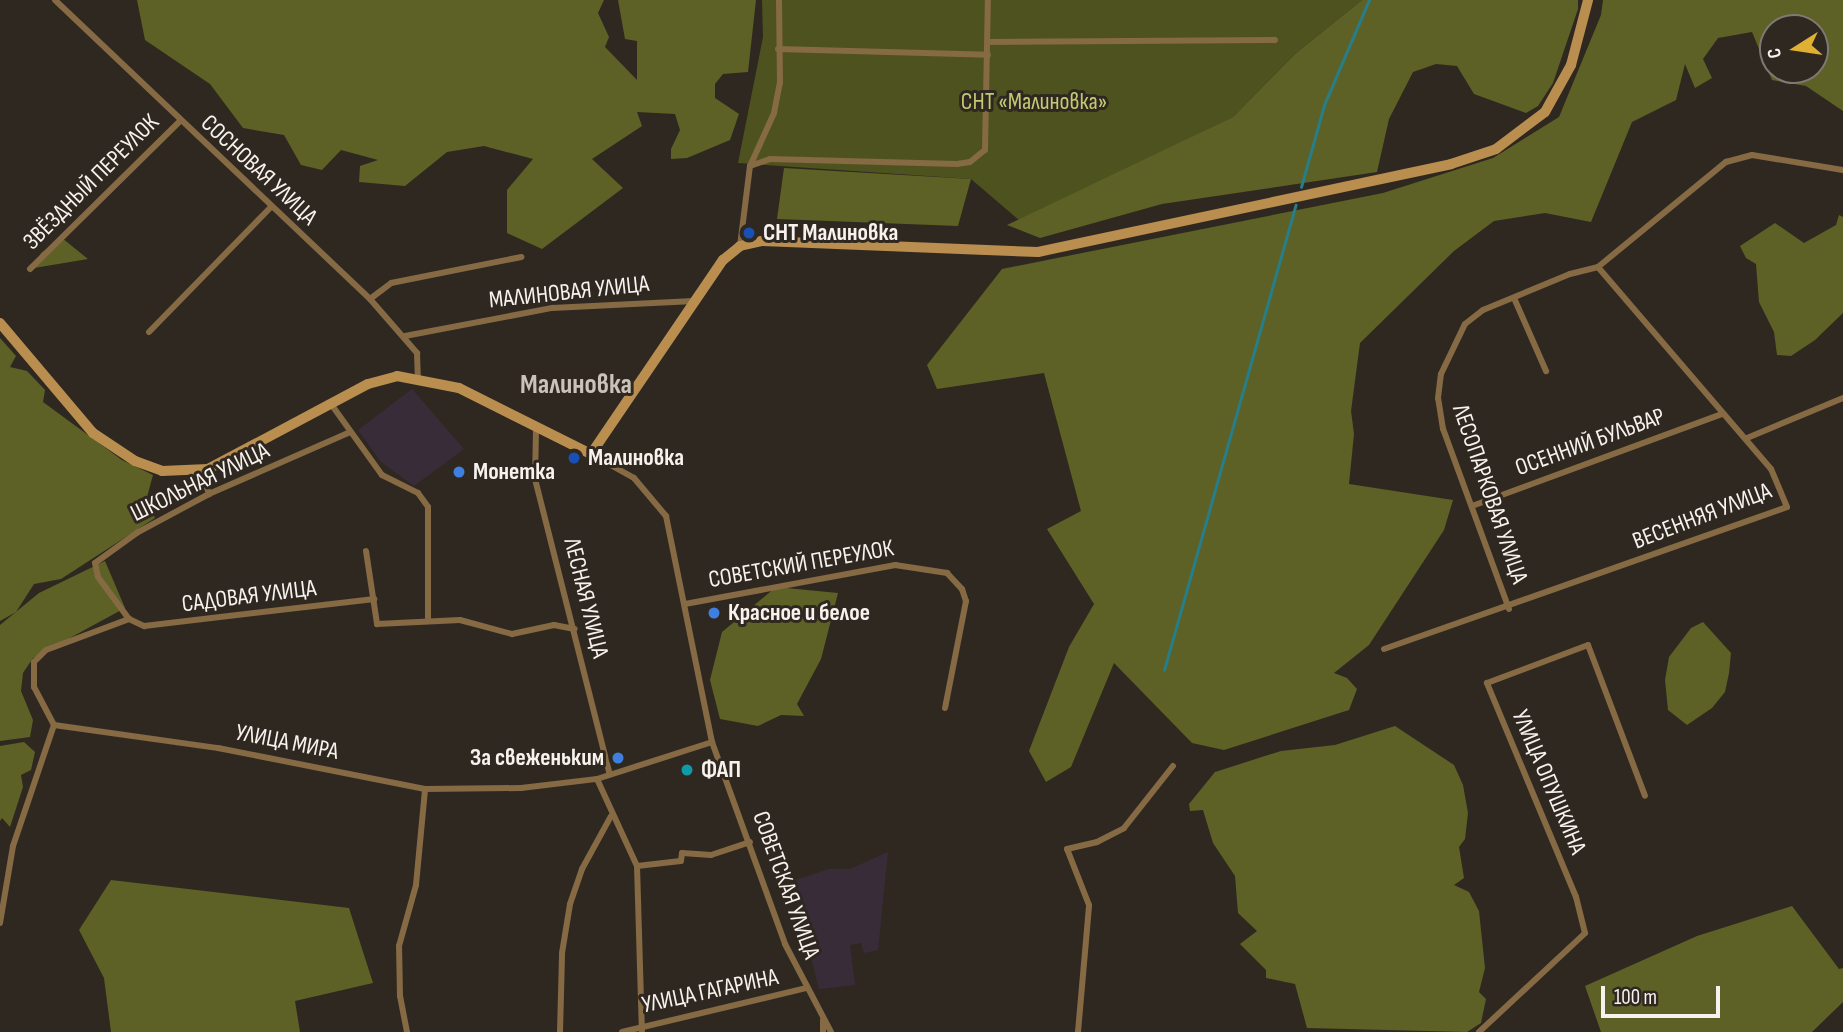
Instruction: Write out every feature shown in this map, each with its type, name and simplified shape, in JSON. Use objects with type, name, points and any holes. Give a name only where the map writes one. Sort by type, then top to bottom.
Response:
[{"type":"street","name":"СОСНОВАЯ УЛИЦА","points":[[55,0],[179,122],[370,299],[405,336],[417,353],[418,377]]},
{"type":"street","points":[[740,246],[750,166],[774,113],[780,83],[779,0]]},
{"type":"street","points":[[750,166],[783,158],[970,162],[985,150],[988,140],[988,0]]},
{"type":"street","points":[[0,323],[109,446],[162,471],[200,470],[368,384],[397,376],[418,377],[458,388],[591,454],[723,260],[740,246],[761,241],[1038,253],[1451,164],[1496,149],[1545,113],[1571,65],[1588,0]]},
{"type":"street","points":[[989,43],[1275,40]]},
{"type":"street","points":[[778,49],[989,55]]},
{"type":"street","name":"ЗВЁЗДНЫЙ ПЕРЕУЛОК","points":[[30,269],[179,122]]},
{"type":"street","name":"ЛЕСОПАРКОВАЯ УЛИЦА","points":[[1508,609],[1443,429],[1438,398],[1441,374],[1465,324],[1483,310],[1570,274],[1598,267],[1726,162],[1752,155],[1843,170]]},
{"type":"street","points":[[149,332],[271,207]]},
{"type":"street","name":"МАЛИНОВАЯ УЛИЦА","points":[[370,299],[391,283],[521,257]]},
{"type":"street","name":"ВЕСЕННЯЯ УЛИЦА","points":[[1384,649],[1508,609],[1787,507],[1772,469],[1598,267]]},
{"type":"street","points":[[1514,298],[1546,371]]},
{"type":"street","name":"МАЛИНОВАЯ УЛИЦА","points":[[405,336],[552,308],[696,301]]},
{"type":"street","points":[[1747,438],[1843,398]]},
{"type":"street","points":[[331,404],[348,433],[382,475],[418,493],[428,507],[428,620]]},
{"type":"street","name":"ОСЕННИЙ БУЛЬВАР","points":[[1472,506],[1722,414]]},
{"type":"street","name":"ЛЕСНАЯ УЛИЦА","points":[[536,429],[535,479],[610,775]]},
{"type":"street","name":"ШКОЛЬНАЯ УЛИЦА","points":[[129,619],[98,577],[95,564],[138,532],[209,494],[348,433]]},
{"type":"street","name":"СОВЕТСКАЯ УЛИЦА","points":[[591,454],[634,478],[666,516],[712,742],[806,989],[831,1032]]},
{"type":"street","points":[[200,470],[209,494]]},
{"type":"street","points":[[366,551],[377,624],[428,620],[475,622],[512,634],[554,625],[575,629]]},
{"type":"street","name":"СОВЕТСКИЙ ПЕРЕУЛОК","points":[[685,604],[895,565],[947,573],[962,589],[966,613],[945,708]]},
{"type":"street","name":"САДОВАЯ УЛИЦА","points":[[129,619],[144,626],[169,625],[374,599]]},
{"type":"street","points":[[0,923],[13,846],[54,725],[34,687],[34,662],[46,650],[129,619]]},
{"type":"street","name":"УЛИЦА ОПУШКИНА","points":[[1479,1032],[1580,942],[1585,925],[1576,897],[1487,682],[1588,645],[1645,796]]},
{"type":"street","name":"УЛИЦА МИРА","points":[[54,725],[218,748],[425,789],[521,788],[597,779],[712,742]]},
{"type":"street","points":[[1078,1032],[1089,905],[1067,849],[1097,842],[1124,828],[1172,766]]},
{"type":"street","points":[[597,779],[611,816],[637,866],[641,1028]]},
{"type":"street","points":[[407,1032],[400,996],[399,946],[416,885],[425,789]]},
{"type":"street","points":[[560,1032],[562,953],[570,904],[582,869],[611,816]]},
{"type":"street","points":[[637,866],[681,861],[682,853],[711,855],[750,842]]},
{"type":"street","name":"УЛИЦА ГАГАРИНА","points":[[622,1032],[806,989]]},
{"type":"street","points":[[822,1032],[823,1018]]},
{"type":"shaded area","points":[[412,389],[464,449],[414,486],[381,462],[358,430]]},
{"type":"shaded area","points":[[888,852],[878,950],[864,953],[861,943],[850,945],[855,985],[819,989],[792,881],[829,869],[850,869]]},
{"type":"green space","points":[[137,0],[604,0],[598,13],[609,37],[605,47],[637,80],[637,41],[625,39],[618,0],[756,0],[748,72],[723,74],[715,84],[715,98],[739,114],[730,140],[687,158],[671,159],[671,149],[680,130],[675,114],[637,112],[642,126],[592,159],[623,188],[542,249],[507,233],[507,190],[533,159],[484,146],[447,152],[405,186],[359,182],[360,166],[378,160],[341,150],[322,170],[301,165],[284,135],[243,128],[210,84],[145,40]]},
{"type":"green space","name":"СНТ «Малиновка»","points":[[762,0],[1362,0],[1295,54],[1233,117],[1020,221],[971,179],[738,163],[763,37]]},
{"type":"green space","points":[[1362,0],[1578,0],[1578,9],[1553,83],[1538,106],[1526,113],[1474,94],[1457,66],[1436,64],[1413,72],[1389,119],[1377,172],[1162,204],[1040,238],[1007,225],[1233,117],[1295,54]]},
{"type":"green space","points":[[1603,0],[1843,0],[1843,111],[1806,86],[1795,84],[1829,84],[1829,14],[1759,14],[1759,49],[1752,32],[1718,38],[1703,59],[1712,78],[1695,88],[1685,64],[1676,100],[1632,122],[1591,222],[1545,213],[1494,221],[1454,251],[1360,343],[1351,411],[1354,434],[1349,484],[1453,500],[1444,530],[1369,645],[1334,673],[1347,678],[1357,689],[1349,710],[1224,750],[1192,743],[1114,663],[1071,767],[1046,782],[1029,751],[1069,647],[1094,604],[1047,529],[1081,511],[1044,373],[937,389],[927,365],[1002,269],[1383,193],[1493,158],[1559,117],[1601,15]]},
{"type":"green space","points":[[784,168],[971,179],[958,226],[777,219]]},
{"type":"green space","points":[[1839,215],[1843,217],[1843,313],[1815,340],[1791,356],[1777,355],[1774,332],[1759,302],[1756,264],[1746,258],[1740,246],[1775,223],[1804,243],[1836,225]]},
{"type":"green space","points":[[62,238],[88,259],[34,268],[41,253]]},
{"type":"green space","points":[[0,338],[16,356],[10,367],[27,371],[45,390],[43,402],[122,460],[153,475],[147,497],[155,518],[61,579],[34,584],[16,612],[0,621]]},
{"type":"green space","points":[[105,561],[125,608],[33,658],[23,673],[21,691],[33,720],[30,737],[0,741],[0,625],[39,593]]},
{"type":"green space","points":[[776,587],[838,593],[821,659],[797,704],[804,716],[781,715],[758,726],[720,719],[710,680],[722,632]]},
{"type":"green space","points":[[1703,622],[1731,653],[1729,673],[1725,692],[1712,708],[1687,725],[1668,710],[1665,680],[1669,657],[1691,628]]},
{"type":"green space","points":[[1395,726],[1454,765],[1463,785],[1468,813],[1465,839],[1459,847],[1464,878],[1454,885],[1469,892],[1479,911],[1485,968],[1479,992],[1486,999],[1481,1023],[1467,1032],[1307,1028],[1295,984],[1266,978],[1266,970],[1240,944],[1257,931],[1238,913],[1235,876],[1213,843],[1203,810],[1190,811],[1189,804],[1215,772],[1281,751],[1335,745]]},
{"type":"green space","points":[[24,742],[35,752],[31,770],[21,775],[23,787],[10,827],[2,818],[0,821],[0,746]]},
{"type":"green space","points":[[111,880],[349,908],[373,983],[295,1001],[300,1032],[111,1032],[104,978],[79,930]]},
{"type":"green space","points":[[1792,906],[1839,969],[1843,968],[1843,1002],[1812,1032],[1601,1032],[1585,986],[1697,936]]},
{"type":"waterway","points":[[1301,187],[1324,105],[1369,0]]},
{"type":"waterway","points":[[1164,670],[1296,205]]},
{"type":"place","name":"СНТ Малиновка","points":[[749,233]]},
{"type":"place","name":"Малиновка","points":[[574,458]]},
{"type":"place","name":"Монетка","points":[[459,472]]},
{"type":"place","name":"Красное и белое","points":[[714,613]]},
{"type":"place","name":"За свеженьким","points":[[618,758]]},
{"type":"place","name":"ФАП","points":[[687,770]]},
{"type":"district","name":"Малиновка","points":[[576,385]]}]
